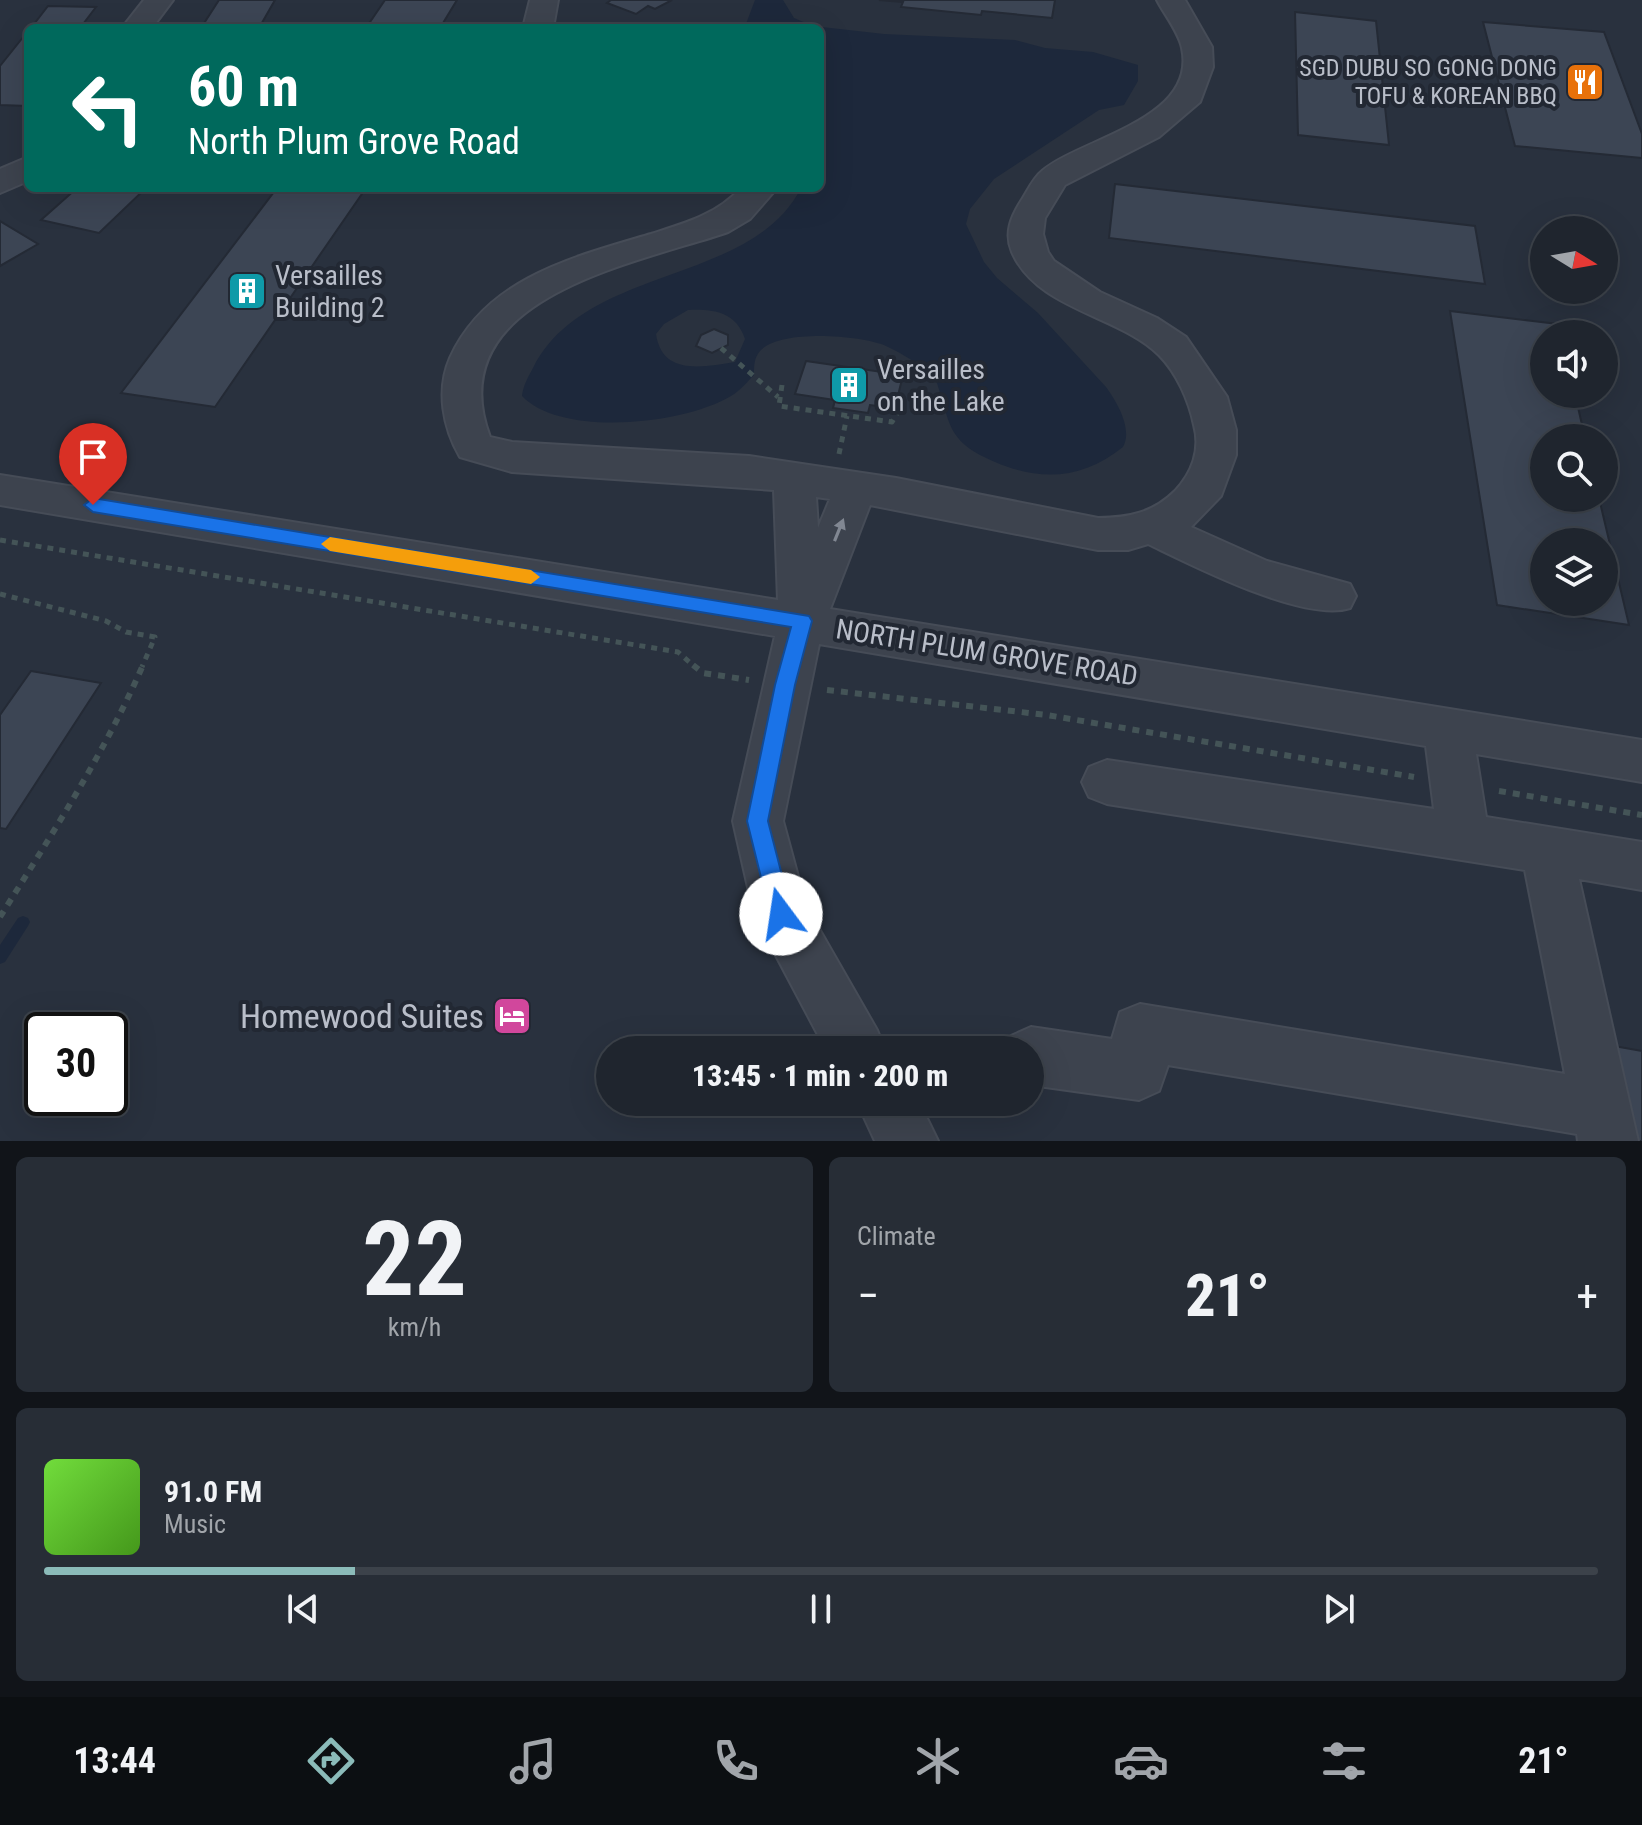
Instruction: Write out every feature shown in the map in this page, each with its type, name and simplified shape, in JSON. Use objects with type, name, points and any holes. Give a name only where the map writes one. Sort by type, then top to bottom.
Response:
[{"type":"street","points":[[140,24],[159,0]]},
{"type":"street","points":[[539,24],[544,0]]},
{"type":"street","points":[[756,192],[738,212],[716,224],[581,270],[519,299],[496,317],[476,344],[464,369],[463,424],[474,447],[512,457],[749,471],[896,494],[1098,534],[1128,534],[1176,516],[1206,485],[1216,455],[1216,430],[1207,397],[1173,346],[1144,327],[1087,300],[1041,269],[1030,252],[1026,234],[1028,218],[1052,179],[1148,130],[1184,102],[1198,67],[1197,47],[1171,0]]},
{"type":"street","points":[[0,183],[24,169]]},
{"type":"street","points":[[794,479],[802,621]]},
{"type":"street","name":"NORTH PLUM GROVE ROAD","points":[[0,490],[1642,761]]},
{"type":"street","points":[[849,1036],[781,914],[758,821],[785,685],[802,621],[855,490]]},
{"type":"street","points":[[1149,526],[1257,576],[1334,596]]},
{"type":"street","points":[[1448,729],[1463,836]]},
{"type":"street","points":[[1107,782],[1642,866]]},
{"type":"street","points":[[1044,1058],[1139,1071],[1140,1032],[1605,1125],[1547,850]]},
{"type":"street","points":[[894,1116],[908,1141]]},
{"type":"path","points":[[721,348],[778,397]]},
{"type":"path","points":[[782,385],[779,406],[892,422],[903,403]]},
{"type":"path","points":[[0,540],[678,652],[703,673]]},
{"type":"path","points":[[0,594],[106,621],[126,632],[155,637],[118,722],[88,777],[0,917]]},
{"type":"path","points":[[845,693],[1047,715],[1642,815]]},
{"type":"water","points":[[755,0],[783,0],[794,18],[808,24],[746,24]]},
{"type":"water","points":[[824,27],[884,34],[1015,40],[1045,48],[1093,52],[1138,65],[1138,81],[1124,105],[1099,110],[994,179],[970,209],[966,224],[984,262],[997,278],[1038,313],[1106,387],[1125,424],[1123,447],[1093,466],[1062,474],[1029,473],[995,462],[960,441],[949,422],[934,375],[886,346],[840,337],[802,337],[770,344],[757,356],[754,375],[734,394],[685,414],[624,422],[594,422],[565,418],[541,409],[522,396],[533,368],[557,334],[590,310],[627,291],[708,261],[745,243],[777,220],[798,192],[824,192]],"holes":[[[688,310],[715,312],[736,323],[745,339],[735,362],[686,366],[666,357],[656,334],[664,324]]]},
{"type":"building","points":[[219,0],[275,0],[261,24],[204,24]]},
{"type":"building","points":[[385,0],[457,0],[442,24],[369,24]]},
{"type":"building","points":[[611,0],[672,0],[655,9],[648,6],[636,14],[607,3]]},
{"type":"building","points":[[879,0],[1055,0],[1052,18],[901,7],[903,2]]},
{"type":"building","points":[[48,6],[96,7],[83,24],[34,24]]},
{"type":"building","points":[[1295,12],[1376,21],[1389,145],[1298,135]]},
{"type":"building","points":[[1483,22],[1604,32],[1642,134],[1642,158],[1515,146]]},
{"type":"building","points":[[24,36],[24,106],[0,105],[0,66]]},
{"type":"building","points":[[1115,184],[1475,226],[1485,284],[1109,238]]},
{"type":"building","points":[[72,192],[142,192],[99,233],[41,220]]},
{"type":"building","name":"Versailles Building 2","points":[[274,192],[363,192],[215,407],[121,393]]},
{"type":"building","points":[[0,221],[38,244],[0,266]]},
{"type":"building","points":[[1450,311],[1530,321],[1530,408],[1578,408],[1582,424],[1530,424],[1530,512],[1602,512],[1606,528],[1530,528],[1530,610],[1497,605]]},
{"type":"building","points":[[714,329],[728,335],[728,345],[712,353],[696,346],[701,335]]},
{"type":"building","name":"Versailles on the Lake","points":[[806,361],[903,375],[895,408],[870,405],[868,413],[833,408],[835,400],[795,394]]},
{"type":"building","points":[[1618,578],[1629,625],[1570,616],[1618,616]]},
{"type":"building","points":[[31,671],[101,683],[6,829],[0,828],[0,715]]},
{"type":"building","points":[[1614,1046],[1642,1051],[1642,1141],[1634,1141]]},
{"type":"waterway","points":[[0,957],[23,922]]},
{"type":"slow traffic","points":[[330,544],[531,577]]},
{"type":"place","name":"SGD DUBU SO GONG DONG TOFU & KOREAN BBQ","points":[[1585,82]]},
{"type":"place","name":"Versailles Building 2","points":[[247,291]]},
{"type":"place","name":"Versailles on the Lake","points":[[849,385]]},
{"type":"place","name":"Homewood Suites","points":[[512,1016]]},
{"type":"route","points":[[93,505],[802,621],[785,685],[758,821],[781,914]]}]
